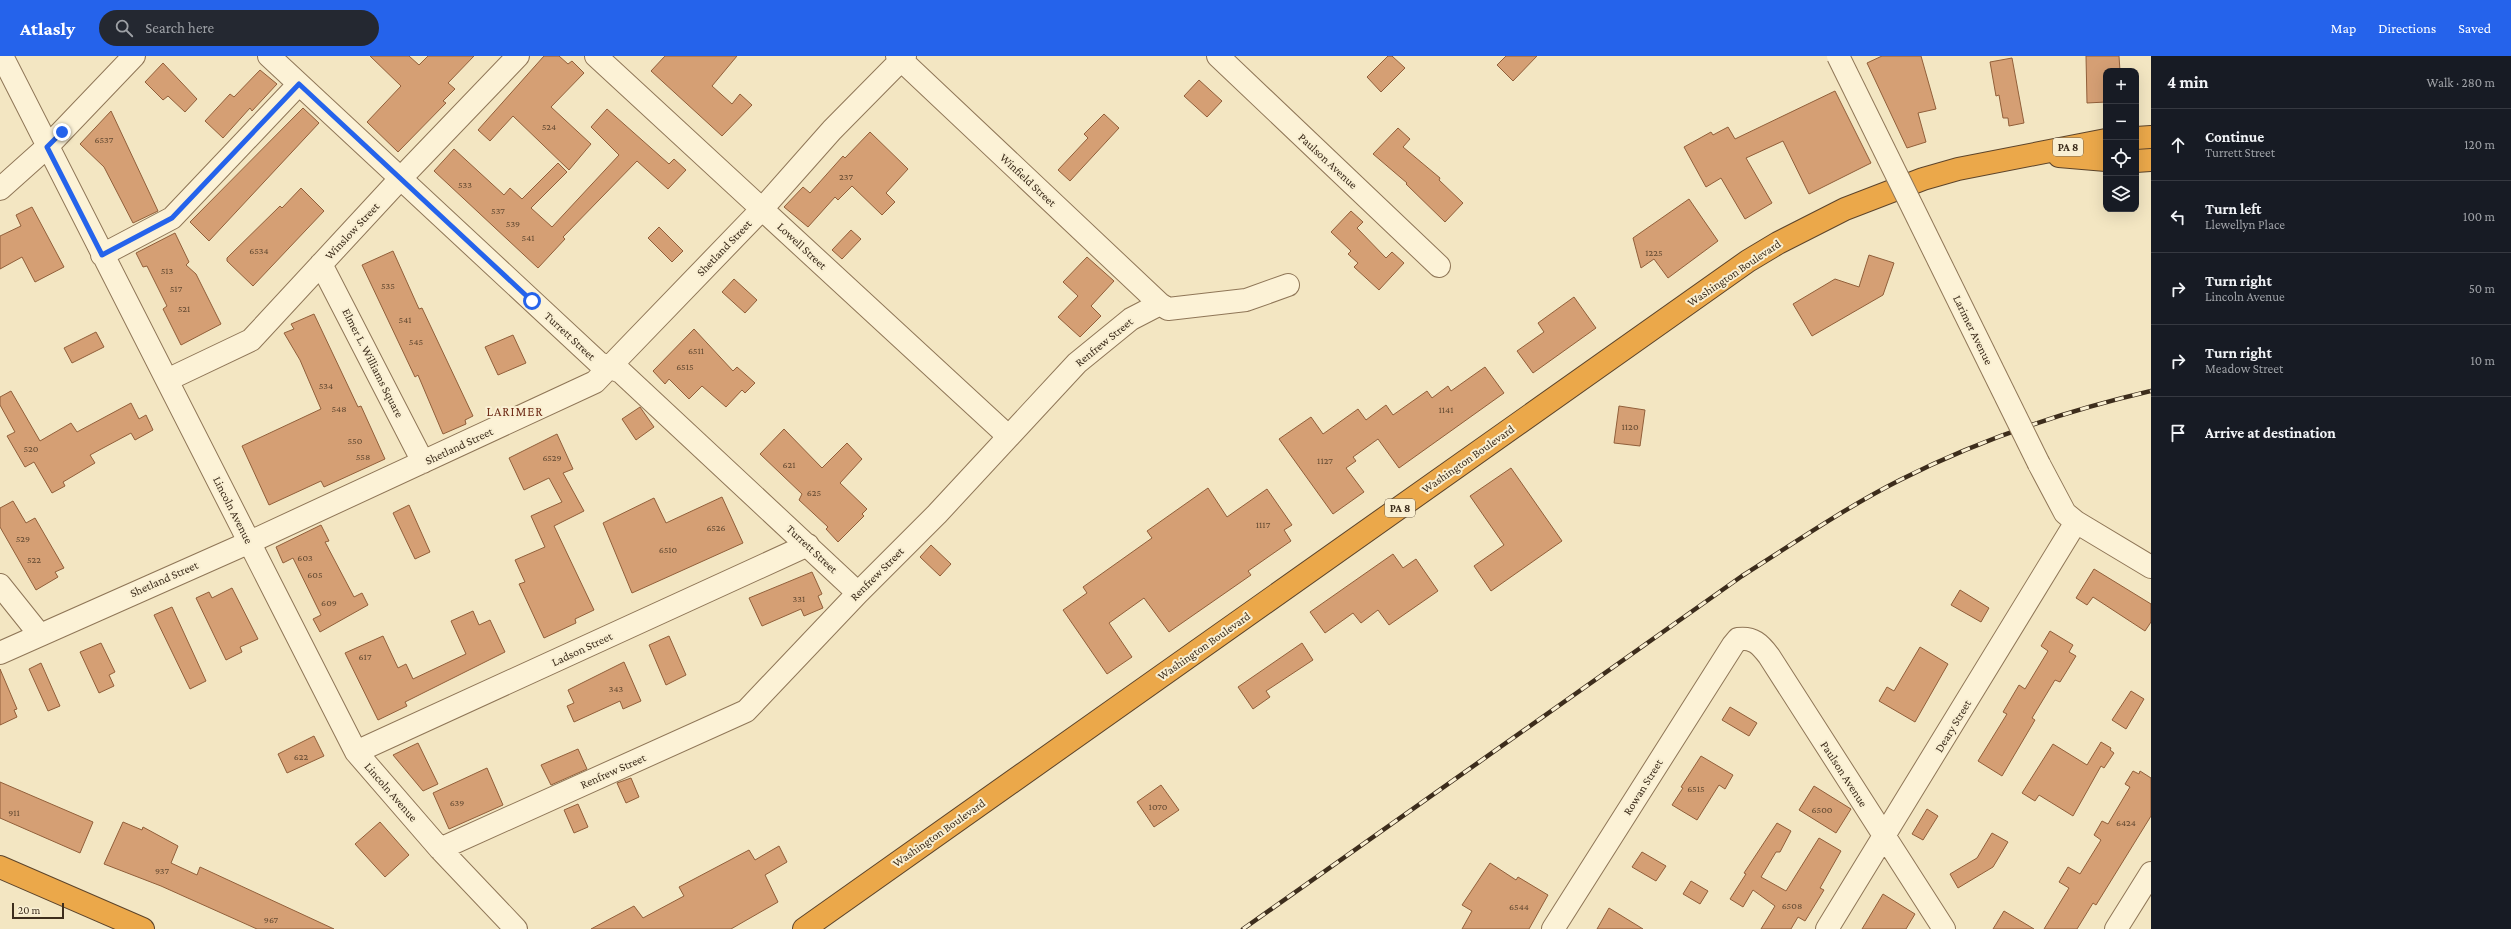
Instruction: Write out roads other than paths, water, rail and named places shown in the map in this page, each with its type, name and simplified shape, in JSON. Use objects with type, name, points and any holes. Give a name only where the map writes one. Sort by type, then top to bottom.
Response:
[{"type":"highway","points":[[2139,138],[2151,137]]},
{"type":"highway","name":"Washington Boulevard","points":[[804,929],[1748,261],[1809,226],[1882,193],[1958,169],[2103,141]]},
{"type":"highway","name":"Washington Boulevard","points":[[2029,156],[2103,160]]},
{"type":"highway","points":[[2139,161],[2151,160]]},
{"type":"highway","points":[[0,867],[142,929]]},
{"type":"street","name":"Lincoln Avenue","points":[[2,56],[356,752],[440,849],[516,929]]},
{"type":"street","points":[[0,189],[47,147],[134,56]]},
{"type":"street","name":"Turrett Street","points":[[268,56],[599,363],[621,372],[858,593]]},
{"type":"street","name":"Winslow Street","points":[[167,380],[251,340],[400,179],[518,56]]},
{"type":"street","name":"Lowell Street","points":[[596,56],[1008,436]]},
{"type":"street","name":"Paulson Avenue","points":[[1218,56],[1439,266]]},
{"type":"street","name":"Larimer Avenue","points":[[1838,56],[2039,464],[2065,513],[2076,522],[2151,567]]},
{"type":"street","name":"Shetland Street","points":[[0,653],[250,542],[595,382],[762,209],[832,130],[901,57]]},
{"type":"street","name":"Winfield Street","points":[[901,57],[1160,304]]},
{"type":"street","points":[[102,255],[172,218],[299,84]]},
{"type":"street","name":"Elmer L. Williams Square","points":[[321,264],[423,462]]},
{"type":"street","points":[[1160,304],[1168,309],[1246,300],[1288,284]]},
{"type":"street","name":"Renfrew Street","points":[[440,849],[746,711],[858,593],[937,514],[1077,363],[1131,319],[1160,304]]},
{"type":"street","name":"Deary Street","points":[[1827,929],[1885,838],[2076,522]]},
{"type":"street","name":"Ladson Street","points":[[356,752],[808,545]]},
{"type":"street","points":[[0,585],[40,635]]},
{"type":"street","name":"Paulson Avenue","points":[[1733,644],[1738,639],[1749,638],[1760,645],[1944,929]]},
{"type":"street","name":"Rowan Street","points":[[1553,929],[1733,644]]},
{"type":"street","points":[[2116,929],[2151,873]]},
{"type":"railway","points":[[1243,929],[1742,576],[1859,502],[1900,480],[1960,452],[1991,440],[2055,417],[2151,391]]},
{"type":"district","name":"LARIMER","points":[[515,411]]}]
